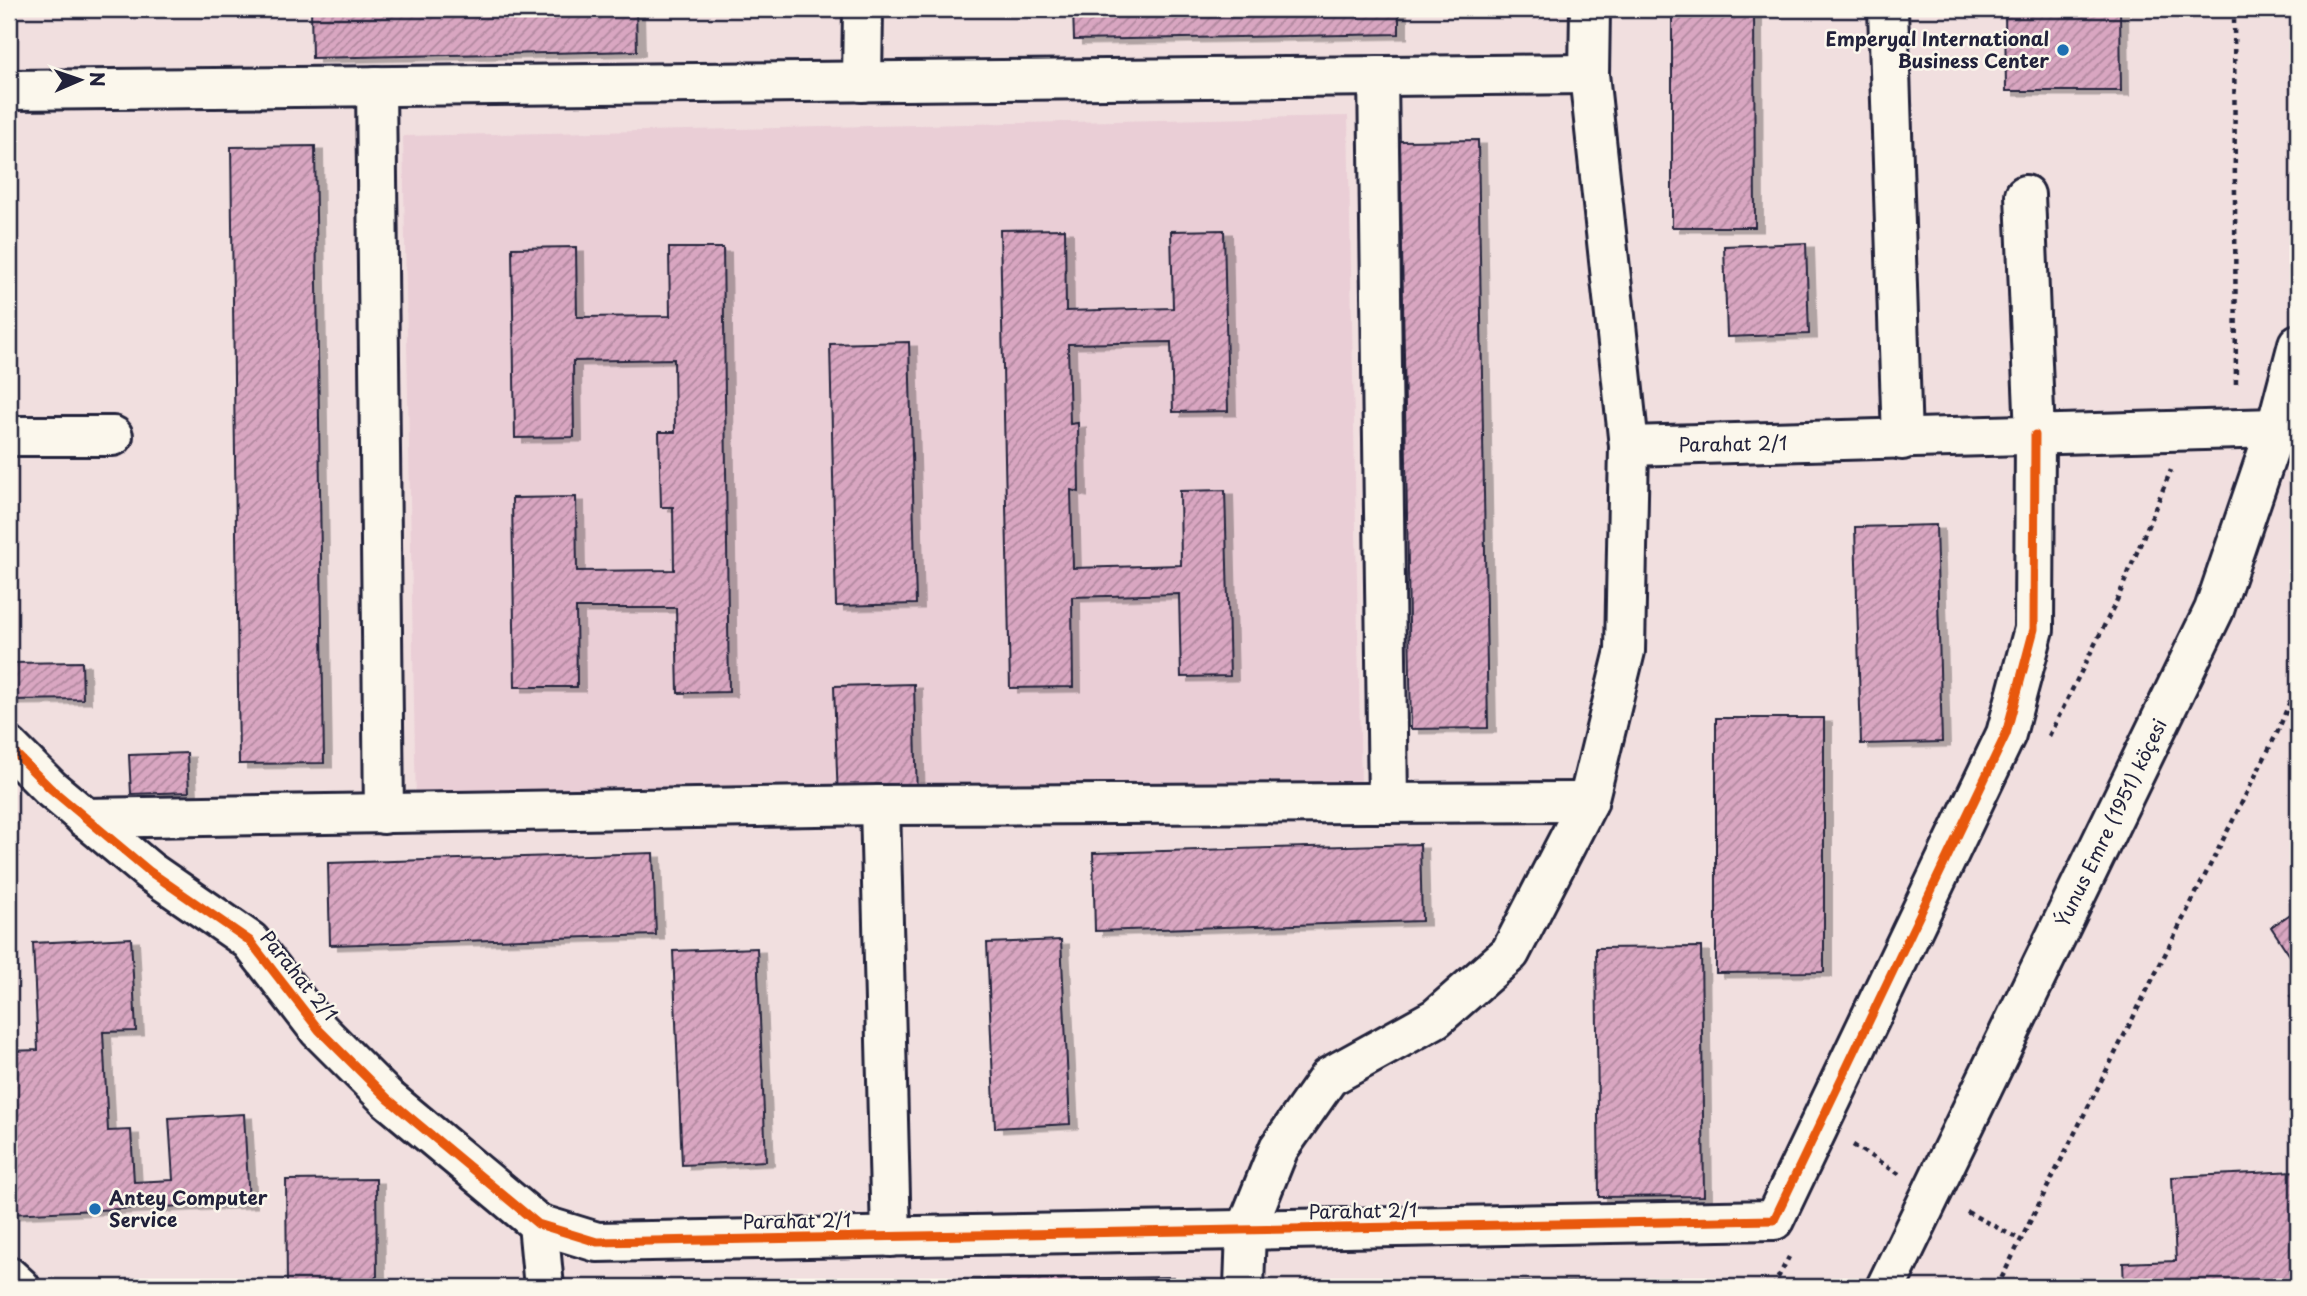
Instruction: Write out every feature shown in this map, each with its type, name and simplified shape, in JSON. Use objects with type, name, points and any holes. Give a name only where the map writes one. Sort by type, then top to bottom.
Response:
[{"type":"street","points":[[862,82],[863,9]]},
{"type":"street","points":[[1244,1287],[1247,1230],[1279,1148],[1329,1077],[1436,1018],[1510,953],[1588,802],[1625,651],[1629,446],[1589,74],[1590,9]]},
{"type":"street","points":[[1888,9],[1902,439]]},
{"type":"street","points":[[9,90],[1589,74]]},
{"type":"street","points":[[1378,76],[1388,803]]},
{"type":"street","points":[[376,86],[384,814]]},
{"type":"street","points":[[2025,195],[2035,435]]},
{"type":"street","name":"Ýunus Emre (1951) köçesi","points":[[1886,1287],[2214,610],[2277,428],[2298,344]]},
{"type":"street","name":"Parahat 2/1","points":[[1629,446],[2277,428]]},
{"type":"street","name":"Parahat 2/1","points":[[9,747],[85,818],[149,871],[250,941],[319,1030],[388,1099],[538,1224],[597,1242],[1774,1220],[2006,734],[2034,629],[2035,435]]},
{"type":"street","points":[[9,436],[113,436]]},
{"type":"street","points":[[85,818],[880,805],[1588,802]]},
{"type":"street","points":[[880,805],[891,1237]]},
{"type":"street","points":[[538,1224],[544,1287]]},
{"type":"street","points":[[9,1276],[20,1287]]},
{"type":"path","points":[[2234,9],[2235,429]]},
{"type":"path","points":[[1997,1287],[2278,731],[2298,681]]},
{"type":"shaded area","points":[[1348,116],[1361,788],[416,807],[403,136]]},
{"type":"building","points":[[311,9],[636,9],[637,51],[312,58]]},
{"type":"building","points":[[1073,9],[1399,9],[1399,34],[1074,40]]},
{"type":"building","points":[[1672,9],[1754,9],[1755,227],[1672,227]]},
{"type":"building","name":"Emperyal International Business Center","points":[[2005,9],[2120,9],[2121,91],[2006,91]]},
{"type":"building","points":[[1478,140],[1488,728],[1411,729],[1400,141]]},
{"type":"building","points":[[315,146],[324,763],[239,764],[231,147]]},
{"type":"building","points":[[1065,229],[1066,311],[1173,308],[1171,231],[1224,230],[1228,411],[1173,412],[1171,342],[1068,344],[1070,424],[1078,423],[1079,492],[1071,490],[1073,568],[1181,565],[1180,491],[1225,490],[1230,676],[1181,677],[1179,594],[1072,597],[1073,687],[1010,688],[1000,230]]},
{"type":"building","points":[[1806,243],[1809,334],[1727,337],[1724,246]]},
{"type":"building","points":[[576,247],[577,317],[670,316],[669,248],[723,248],[729,692],[678,693],[676,608],[576,608],[577,687],[515,687],[512,498],[576,497],[577,571],[674,570],[673,507],[661,507],[659,432],[675,432],[674,359],[573,361],[574,437],[515,438],[512,248]]},
{"type":"building","points":[[909,342],[916,604],[836,606],[830,344]]},
{"type":"building","points":[[1936,525],[1942,742],[1861,744],[1855,527]]},
{"type":"building","points":[[82,662],[83,699],[9,700],[9,663]]},
{"type":"building","points":[[914,684],[917,800],[838,802],[834,686]]},
{"type":"building","points":[[1716,718],[1824,718],[1824,972],[1716,973]]},
{"type":"building","points":[[187,753],[189,792],[131,794],[129,755]]},
{"type":"building","points":[[1420,844],[1422,921],[1095,931],[1093,853]]},
{"type":"building","points":[[653,853],[656,935],[330,945],[328,863]]},
{"type":"building","points":[[2298,909],[2298,968],[2271,927]]},
{"type":"building","points":[[131,938],[136,1031],[103,1032],[108,1131],[131,1130],[134,1182],[173,1180],[169,1118],[244,1114],[249,1203],[9,1214],[9,1051],[38,1050],[33,943]]},
{"type":"building","points":[[1061,940],[1070,1124],[995,1128],[987,943]]},
{"type":"building","points":[[1701,947],[1704,1196],[1599,1197],[1596,948]]},
{"type":"building","points":[[757,948],[766,1161],[682,1165],[673,951]]},
{"type":"building","points":[[2298,990],[2298,1009],[2290,996]]},
{"type":"building","points":[[2298,1171],[2298,1287],[2124,1287],[2123,1263],[2176,1261],[2172,1177]]},
{"type":"building","points":[[376,1179],[377,1276],[365,1287],[287,1287],[286,1180]]},
{"type":"building","points":[[1173,1277],[1173,1287],[593,1287],[593,1286]]},
{"type":"building","points":[[1623,1281],[1623,1287],[1283,1287],[1283,1285]]},
{"type":"cycle path","points":[[9,747],[50,788],[149,871],[250,941],[319,1030],[388,1099],[538,1224],[597,1242],[1774,1220],[2006,734],[2034,629],[2035,435]]},
{"type":"place","name":"Emperyal International Business Center","points":[[2063,50]]},
{"type":"place","name":"Antey Computer Service","points":[[95,1209]]}]
